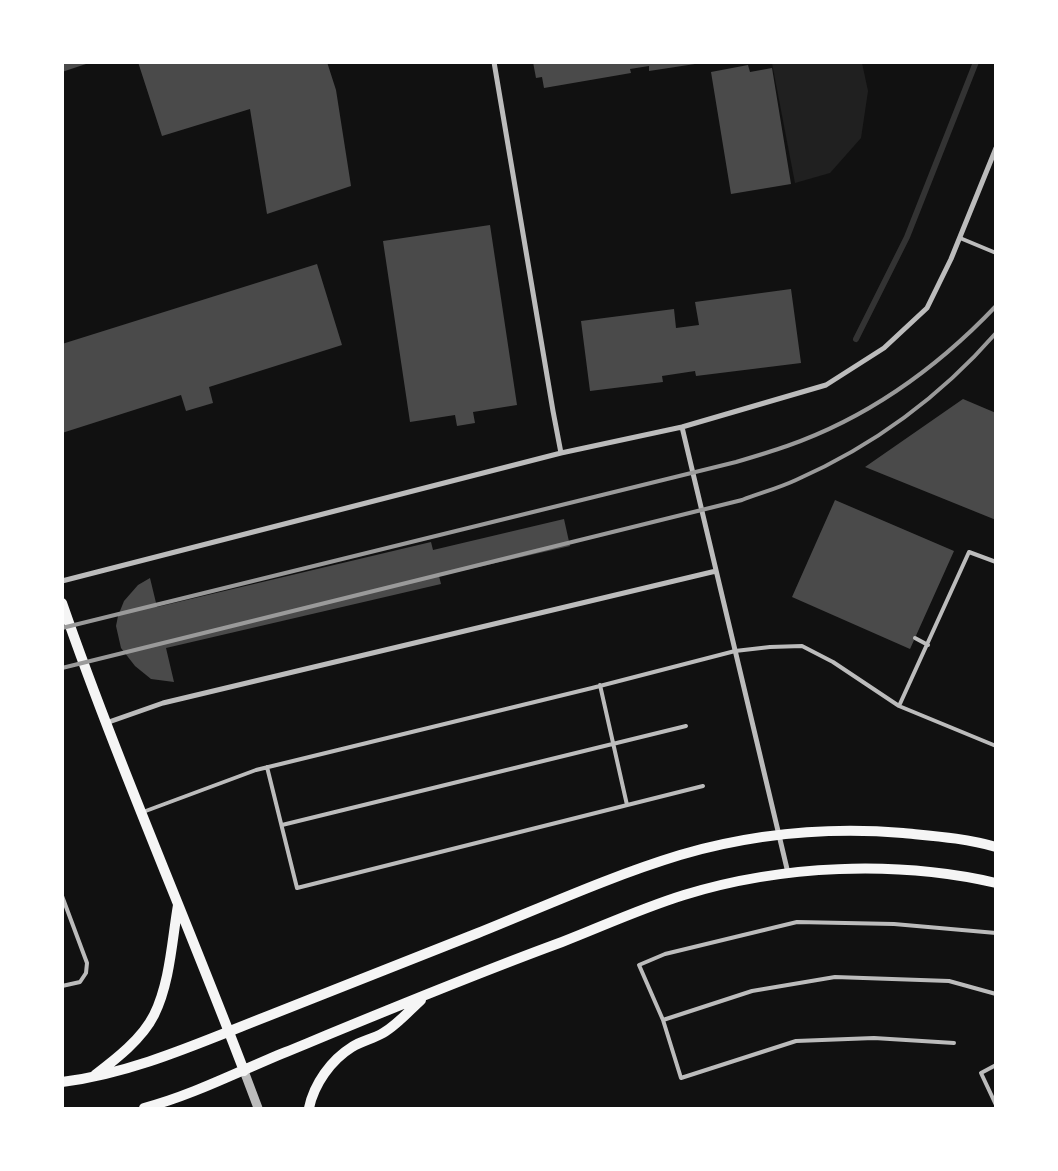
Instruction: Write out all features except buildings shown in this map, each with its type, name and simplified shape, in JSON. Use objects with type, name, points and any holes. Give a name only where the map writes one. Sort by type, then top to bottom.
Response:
[{"type":"main road","points":[[62,603],[106,723],[244,1071]]},
{"type":"main road","points":[[62,1082],[115,1072],[159,1058],[611,879],[681,855],[779,835],[824,831],[873,831],[934,836],[981,842],[996,847]]},
{"type":"main road","points":[[144,1108],[244,1071],[283,1053],[481,972],[569,939],[633,912],[723,884],[788,874],[890,869],[972,877],[996,883]]},
{"type":"main road","points":[[94,1077],[128,1050],[154,1016],[164,992],[178,904]]},
{"type":"main road","points":[[309,1108],[318,1082],[330,1065],[351,1047],[384,1033],[429,994]]},
{"type":"street","points":[[494,62],[561,453]]},
{"type":"street","points":[[62,581],[561,453],[682,427],[826,385],[884,348],[927,308],[951,259],[996,148]]},
{"type":"street","points":[[682,427],[788,874]]},
{"type":"street","points":[[106,723],[163,703],[716,571]]},
{"type":"street","points":[[244,1071],[258,1108]]},
{"type":"lane","points":[[960,238],[996,253]]},
{"type":"lane","points":[[900,706],[969,552],[996,562]]},
{"type":"lane","points":[[916,638],[928,644]]},
{"type":"lane","points":[[141,812],[267,767],[735,651],[802,646],[833,662],[900,706],[996,746]]},
{"type":"lane","points":[[600,686],[626,805]]},
{"type":"lane","points":[[282,825],[686,726]]},
{"type":"lane","points":[[267,767],[297,888],[703,786]]},
{"type":"lane","points":[[62,896],[87,963],[86,973],[80,982],[62,986]]},
{"type":"lane","points":[[62,916],[69,914]]},
{"type":"lane","points":[[954,1043],[874,1038],[796,1041],[681,1078],[664,1020],[639,965],[665,954],[797,922],[894,924],[996,933]]},
{"type":"lane","points":[[664,1020],[752,991],[835,977],[949,981],[996,994]]},
{"type":"lane","points":[[996,1066],[981,1073],[996,1105]]},
{"type":"shaded area","points":[[772,63],[862,63],[868,91],[861,138],[830,173],[795,183]]},
{"type":"waterway","points":[[856,339],[907,237],[976,62]]},
{"type":"railway","points":[[62,628],[736,462],[781,448],[845,421],[900,388],[950,350],[996,306]]},
{"type":"railway","points":[[62,668],[742,500],[776,488],[824,467],[852,452],[904,418],[952,378],[996,333]]}]
